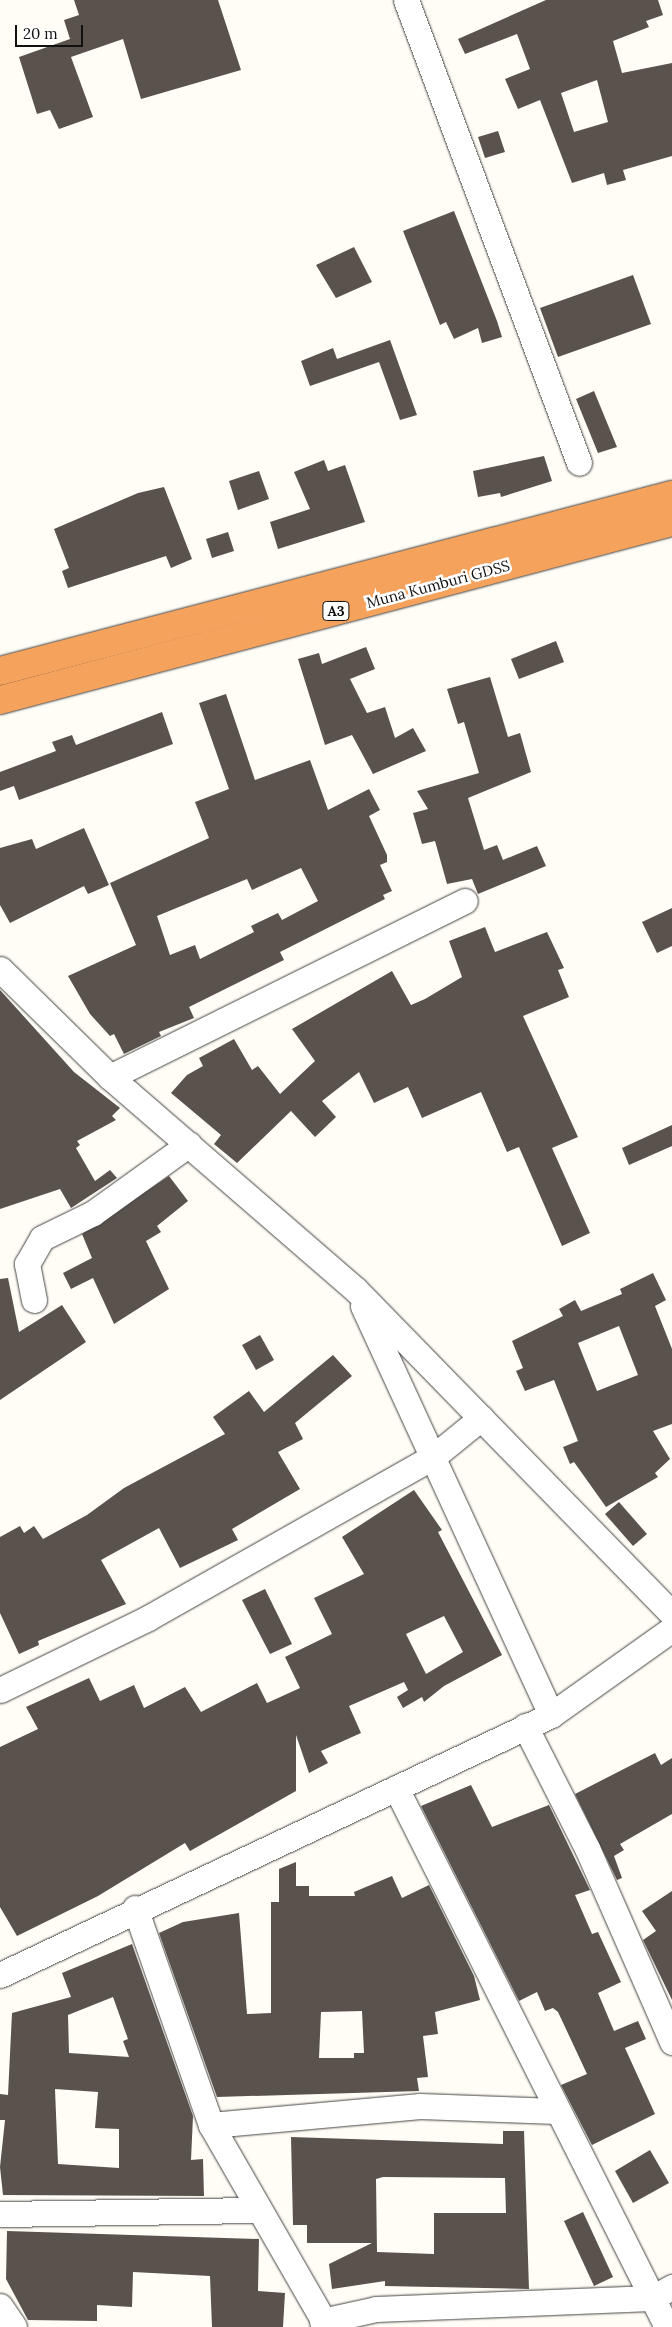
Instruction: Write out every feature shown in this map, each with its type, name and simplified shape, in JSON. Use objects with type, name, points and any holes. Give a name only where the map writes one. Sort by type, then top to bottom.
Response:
[{"type":"highway","name":"Muna Kumburi GDSS","points":[[0,671],[672,495]]},
{"type":"highway","name":"Muna Kumburi GDSS","points":[[0,700],[672,522]]},
{"type":"street","points":[[406,0],[579,463]]},
{"type":"street","points":[[110,1077],[464,902]]},
{"type":"street","points":[[0,969],[110,1077],[355,1289],[672,1614]]},
{"type":"street","points":[[34,1300],[28,1264],[42,1238],[93,1213],[189,1144]]},
{"type":"street","points":[[355,1289],[551,1715]]},
{"type":"street","points":[[0,1690],[148,1618],[433,1457],[481,1418]]},
{"type":"street","points":[[0,1975],[135,1908],[551,1715],[672,1629]]},
{"type":"street","points":[[525,1726],[587,1848],[672,2042]]},
{"type":"street","points":[[396,1788],[556,2112],[662,2292],[666,2327]]},
{"type":"street","points":[[135,1908],[211,2125],[324,2324],[376,2309],[662,2292]]},
{"type":"street","points":[[211,2125],[420,2106],[556,2112]]},
{"type":"street","points":[[0,2214],[259,2210]]},
{"type":"street","points":[[0,2306],[14,2327]]},
{"type":"building","points":[[74,0],[218,0],[241,70],[141,99],[123,39],[71,57],[93,117],[59,129],[50,110],[37,114],[19,57],[70,39],[64,20],[79,15]]},
{"type":"building","points":[[546,0],[658,0],[663,15],[646,21],[649,27],[613,41],[622,73],[672,63],[672,156],[623,170],[626,180],[607,185],[604,173],[572,183],[540,100],[518,109],[505,79],[530,69],[517,34],[465,54],[458,39]],"holes":[[[597,80],[608,122],[574,132],[561,93]]]},
{"type":"building","points":[[498,131],[505,152],[485,158],[478,137]]},
{"type":"building","points":[[454,211],[502,337],[482,343],[478,328],[454,339],[446,322],[440,325],[403,231]]},
{"type":"building","points":[[354,247],[372,282],[336,298],[316,265]]},
{"type":"building","points":[[633,275],[651,324],[558,357],[540,308]]},
{"type":"building","points":[[390,340],[417,415],[400,420],[379,362],[310,386],[301,361],[333,348],[337,359]]},
{"type":"building","points":[[594,391],[617,447],[598,453],[576,399]]},
{"type":"building","points":[[544,456],[552,481],[501,497],[500,493],[478,497],[473,471]]},
{"type":"building","points":[[324,460],[328,471],[345,465],[365,522],[278,549],[270,522],[310,509],[294,472]]},
{"type":"building","points":[[259,471],[269,499],[238,510],[229,481]]},
{"type":"building","points":[[164,487],[192,559],[171,568],[166,556],[68,588],[62,571],[69,568],[54,529],[138,493]]},
{"type":"building","points":[[228,532],[234,551],[212,558],[206,539]]},
{"type":"building","points":[[556,641],[564,662],[519,679],[511,659]]},
{"type":"building","points":[[366,647],[375,669],[350,679],[367,713],[385,707],[395,738],[413,728],[426,751],[373,774],[352,735],[325,745],[298,659],[319,653],[322,664]]},
{"type":"building","points":[[490,677],[508,737],[520,733],[531,772],[468,798],[484,850],[497,845],[503,860],[537,846],[546,866],[478,894],[472,879],[447,884],[435,841],[422,844],[413,813],[428,809],[417,791],[479,773],[464,722],[458,724],[447,689]]},
{"type":"building","points":[[226,694],[255,780],[310,760],[328,810],[369,789],[380,810],[369,816],[387,855],[387,862],[380,865],[392,891],[383,895],[385,899],[280,952],[284,960],[189,1007],[194,1018],[159,1032],[161,1036],[124,1054],[114,1034],[110,1036],[90,1014],[68,976],[136,945],[110,883],[209,838],[195,802],[229,789],[199,703]],"holes":[[[301,868],[318,901],[282,920],[278,913],[251,926],[254,932],[200,959],[195,945],[170,955],[157,916],[247,879],[252,890]]]},
{"type":"building","points":[[162,712],[173,744],[19,800],[14,786],[0,791],[0,772],[56,751],[52,742],[72,735],[76,745]]},
{"type":"building","points":[[84,828],[109,885],[88,894],[84,886],[10,923],[0,905],[0,848],[32,839],[36,849]]},
{"type":"building","points":[[672,908],[672,946],[657,953],[642,922]]},
{"type":"building","points":[[485,927],[495,952],[547,932],[564,968],[558,970],[569,997],[523,1016],[578,1137],[552,1148],[590,1233],[562,1246],[519,1147],[507,1152],[481,1092],[422,1118],[408,1087],[374,1103],[359,1072],[322,1101],[336,1117],[315,1137],[291,1111],[237,1163],[214,1144],[221,1135],[171,1093],[187,1075],[203,1066],[199,1058],[234,1039],[252,1070],[258,1066],[280,1094],[315,1061],[292,1029],[392,971],[411,1005],[425,999],[462,977],[449,941]]},
{"type":"building","points":[[0,990],[74,1072],[120,1108],[112,1116],[116,1120],[77,1141],[80,1145],[76,1148],[95,1181],[110,1170],[117,1178],[71,1208],[60,1189],[0,1209]]},
{"type":"building","points":[[672,1125],[672,1146],[629,1165],[622,1148]]},
{"type":"building","points":[[169,1176],[188,1201],[157,1226],[161,1232],[146,1241],[169,1289],[114,1324],[93,1278],[71,1289],[63,1273],[92,1258],[82,1234]]},
{"type":"building","points":[[653,1273],[666,1300],[655,1306],[672,1349],[672,1424],[653,1431],[670,1459],[655,1473],[658,1477],[606,1507],[574,1462],[570,1464],[563,1447],[578,1441],[554,1380],[525,1391],[516,1371],[523,1368],[512,1341],[563,1316],[559,1309],[575,1300],[581,1311],[622,1294],[620,1289]],"holes":[[[619,1326],[638,1375],[597,1391],[578,1343]]]},
{"type":"building","points":[[8,1278],[19,1332],[62,1305],[86,1342],[0,1400],[0,1279]]},
{"type":"building","points":[[260,1335],[274,1360],[256,1370],[242,1345]]},
{"type":"building","points":[[333,1355],[352,1376],[295,1423],[303,1439],[278,1452],[300,1489],[232,1529],[238,1540],[180,1568],[159,1528],[101,1560],[126,1604],[38,1641],[39,1645],[19,1654],[0,1613],[0,1537],[20,1526],[24,1533],[34,1526],[43,1539],[87,1515],[124,1488],[225,1434],[213,1417],[249,1391],[264,1412]]},
{"type":"building","points":[[414,1490],[442,1530],[438,1532],[502,1655],[444,1686],[424,1702],[422,1697],[403,1708],[397,1697],[408,1690],[404,1682],[349,1706],[361,1733],[321,1751],[328,1763],[309,1773],[296,1735],[296,1791],[190,1851],[185,1843],[98,1896],[17,1936],[0,1907],[0,1747],[38,1729],[26,1707],[89,1678],[100,1701],[134,1685],[144,1708],[185,1687],[201,1712],[257,1683],[267,1703],[300,1688],[285,1657],[332,1634],[314,1598],[364,1574],[342,1537]],"holes":[[[444,1616],[463,1652],[426,1674],[406,1634]]]},
{"type":"building","points":[[619,1502],[647,1534],[633,1546],[605,1514]]},
{"type":"building","points":[[265,1589],[292,1644],[270,1654],[242,1600]]},
{"type":"building","points":[[655,1753],[661,1765],[672,1758],[672,1814],[620,1844],[624,1850],[614,1856],[622,1878],[617,1880],[575,1794]]},
{"type":"building","points":[[471,1785],[492,1827],[549,1805],[590,1890],[575,1895],[592,1934],[598,1932],[621,1982],[598,1993],[614,2031],[638,2021],[646,2039],[625,2048],[655,2114],[592,2145],[561,2085],[587,2074],[558,2012],[553,2008],[545,2011],[537,1992],[519,2001],[421,1806]]},
{"type":"building","points":[[296,1862],[296,1886],[309,1886],[309,1896],[355,1896],[354,1892],[392,1876],[402,1898],[429,1885],[474,1976],[480,2000],[435,2012],[438,2034],[423,2036],[428,2077],[417,2078],[419,2091],[217,2097],[159,1933],[183,1922],[239,1913],[247,2014],[271,2013],[271,1902],[279,1902],[279,1869]],"holes":[[[362,2011],[364,2053],[354,2053],[354,2058],[319,2058],[321,2012]]]},
{"type":"building","points":[[672,1891],[672,2000],[643,1940],[656,1931],[642,1911]]},
{"type":"building","points":[[132,1944],[193,2116],[191,2160],[203,2159],[204,2196],[3,2195],[0,2167],[5,2120],[0,2120],[0,2094],[8,2095],[12,2013],[71,1997],[62,1973]],"holes":[[[113,1997],[128,2039],[123,2041],[129,2057],[69,2053],[68,2015]],[[55,2089],[98,2092],[95,2128],[119,2129],[119,2168],[58,2164]]]},
{"type":"building","points":[[503,2131],[524,2131],[529,2289],[385,2286],[385,2281],[332,2289],[329,2264],[372,2243],[307,2243],[307,2225],[293,2225],[291,2137],[503,2144]],"holes":[[[383,2177],[505,2178],[506,2213],[434,2213],[434,2254],[377,2252],[376,2179]]]},
{"type":"building","points":[[650,2150],[669,2183],[633,2203],[615,2171]]},
{"type":"building","points":[[583,2212],[613,2277],[594,2286],[564,2221]]},
{"type":"building","points":[[7,2231],[259,2239],[258,2291],[285,2293],[283,2327],[212,2327],[210,2276],[133,2272],[132,2307],[97,2305],[97,2321],[28,2320],[6,2279]]}]
